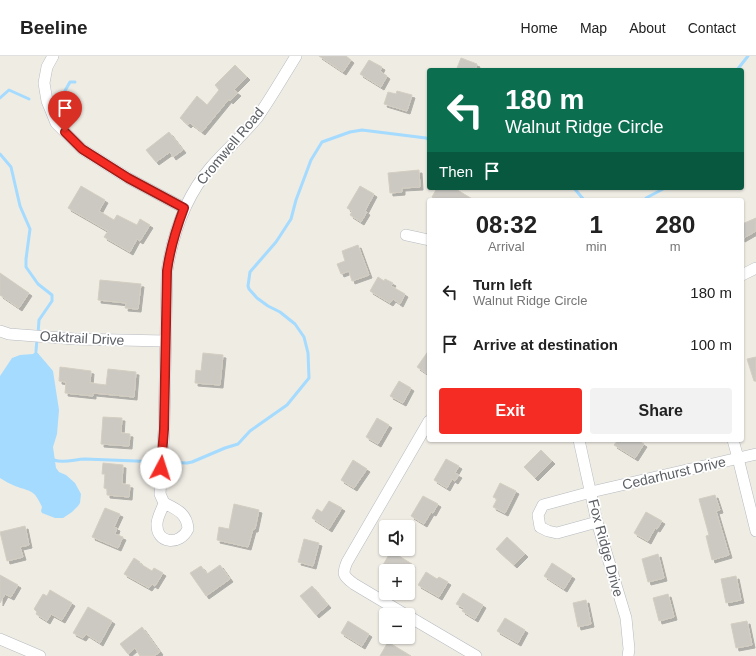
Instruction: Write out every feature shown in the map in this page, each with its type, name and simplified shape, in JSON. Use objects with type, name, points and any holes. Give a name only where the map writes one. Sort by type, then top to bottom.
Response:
[{"type":"street","points":[[53,56],[47,68],[44,83],[47,101],[56,123],[82,149],[128,178],[184,208]]},
{"type":"street","name":"Cromwell Road","points":[[164,503],[160,494],[164,429],[167,271],[175,232],[184,208],[195,188],[210,168],[257,118],[296,56]]},
{"type":"street","points":[[406,235],[427,240]]},
{"type":"street","points":[[744,274],[756,268]]},
{"type":"street","name":"Oaktrail Drive","points":[[0,331],[9,334],[68,338],[165,341]]},
{"type":"street","points":[[394,608],[346,579],[344,570],[347,562],[427,424]]},
{"type":"street","name":"Fox Ridge Drive","points":[[579,442],[597,522],[626,618],[629,649],[628,656]]},
{"type":"street","points":[[733,442],[756,531]]},
{"type":"street","name":"Cedarhurst Drive","points":[[597,522],[557,533],[548,531],[540,526],[538,515],[543,505],[591,492],[756,454]]},
{"type":"street","points":[[415,621],[476,656]]},
{"type":"street","points":[[0,639],[40,656]]},
{"type":"water","points":[[36,351],[53,371],[59,410],[57,434],[53,447],[56,468],[59,472],[66,475],[75,483],[81,494],[80,503],[78,506],[63,518],[55,518],[42,513],[42,507],[37,497],[32,492],[15,486],[0,478],[0,376],[12,358],[20,355],[33,354]]},
{"type":"building","points":[[319,56],[346,56],[351,60],[343,72]]},
{"type":"building","points":[[461,58],[477,64],[476,68],[457,68]]},
{"type":"building","points":[[369,60],[382,67],[380,71],[387,76],[381,87],[360,74]]},
{"type":"building","points":[[235,65],[247,77],[234,90],[238,93],[230,101],[229,99],[202,132],[190,123],[188,125],[180,118],[197,96],[207,105],[219,90],[215,85]]},
{"type":"building","points":[[397,91],[412,95],[407,111],[384,104],[388,92],[396,94]]},
{"type":"building","points":[[169,132],[183,150],[173,157],[170,152],[156,162],[146,150]]},
{"type":"building","points":[[419,170],[420,187],[402,188],[402,192],[390,193],[388,173]]},
{"type":"building","points":[[81,186],[105,200],[99,211],[114,220],[117,215],[137,225],[140,219],[150,225],[140,241],[137,239],[130,252],[104,237],[108,231],[68,208]]},
{"type":"building","points":[[360,186],[374,194],[365,211],[367,212],[361,222],[350,215],[352,211],[347,208]]},
{"type":"building","points":[[436,190],[457,190],[471,198],[433,198],[432,197]]},
{"type":"building","points":[[756,218],[756,231],[744,238],[744,223]]},
{"type":"building","points":[[358,245],[369,275],[352,281],[349,271],[341,274],[337,264],[345,261],[342,251]]},
{"type":"building","points":[[0,273],[29,293],[19,308],[0,295]]},
{"type":"building","points":[[378,277],[384,281],[385,279],[393,283],[391,286],[405,294],[400,304],[393,299],[390,303],[370,291]]},
{"type":"building","points":[[100,280],[141,284],[138,309],[125,308],[126,303],[98,300]]},
{"type":"building","points":[[203,353],[223,355],[220,385],[195,383],[196,370],[201,371]]},
{"type":"building","points":[[427,353],[427,374],[417,367]]},
{"type":"building","points":[[756,357],[756,381],[754,381],[747,359]]},
{"type":"building","points":[[60,367],[91,371],[90,383],[106,385],[108,369],[136,372],[134,397],[93,393],[93,396],[65,393],[66,382],[59,381]]},
{"type":"building","points":[[399,381],[411,388],[403,403],[390,396]]},
{"type":"building","points":[[103,417],[122,418],[121,433],[130,434],[129,446],[101,444]]},
{"type":"building","points":[[377,418],[389,425],[378,444],[366,437]]},
{"type":"building","points":[[616,442],[640,442],[644,444],[635,458],[614,445]]},
{"type":"building","points":[[541,450],[552,461],[535,478],[524,467]]},
{"type":"building","points":[[446,459],[459,466],[455,473],[459,475],[455,481],[452,479],[447,488],[434,480]]},
{"type":"building","points":[[353,460],[367,469],[354,488],[341,480]]},
{"type":"building","points":[[103,463],[123,465],[122,484],[130,485],[129,497],[107,495],[107,489],[104,488],[105,474],[102,474]]},
{"type":"building","points":[[500,483],[516,491],[505,513],[493,507],[497,499],[493,497]]},
{"type":"building","points":[[715,495],[720,510],[716,511],[729,555],[712,560],[706,536],[709,535],[699,499]]},
{"type":"building","points":[[423,496],[438,504],[424,524],[411,516]]},
{"type":"building","points":[[329,501],[342,508],[329,529],[312,518],[317,509],[322,512]]},
{"type":"building","points":[[234,504],[259,510],[255,529],[253,529],[248,547],[217,540],[219,527],[229,529]]},
{"type":"building","points":[[105,508],[120,514],[114,527],[117,528],[115,534],[123,537],[118,548],[92,537]]},
{"type":"building","points":[[646,512],[662,521],[657,529],[655,528],[648,541],[634,533]]},
{"type":"building","points":[[25,526],[29,545],[20,547],[23,557],[7,561],[0,532]]},
{"type":"building","points":[[507,537],[525,554],[514,565],[496,549]]},
{"type":"building","points":[[304,539],[319,543],[313,566],[298,562]]},
{"type":"building","points":[[658,554],[664,578],[648,582],[642,559]]},
{"type":"building","points":[[388,556],[399,556],[412,564],[384,564]]},
{"type":"building","points":[[134,558],[152,571],[154,568],[163,573],[155,586],[152,584],[149,588],[124,574]]},
{"type":"building","points":[[552,563],[572,576],[564,589],[544,576]]},
{"type":"building","points":[[220,565],[230,579],[206,596],[190,573],[201,566],[207,574]]},
{"type":"building","points":[[426,572],[437,579],[439,577],[448,582],[439,597],[418,585]]},
{"type":"building","points":[[0,575],[18,585],[11,597],[5,594],[0,603]]},
{"type":"building","points":[[736,576],[741,600],[726,603],[721,579]]},
{"type":"building","points":[[312,586],[328,605],[316,615],[300,596]]},
{"type":"building","points":[[50,590],[72,603],[62,620],[51,614],[47,621],[36,614],[37,612],[34,609],[43,594],[47,596]]},
{"type":"building","points":[[463,593],[483,605],[475,619],[462,611],[464,608],[456,604]]},
{"type":"building","points":[[668,594],[674,617],[659,621],[653,598]]},
{"type":"building","points":[[586,600],[591,624],[578,627],[573,603]]},
{"type":"building","points":[[88,607],[112,621],[100,643],[86,634],[83,638],[73,633]]},
{"type":"building","points":[[505,618],[525,630],[518,643],[497,631]]},
{"type":"building","points":[[348,621],[369,634],[362,646],[341,633]]},
{"type":"building","points":[[747,621],[752,645],[736,648],[731,624]]},
{"type":"building","points":[[142,627],[160,652],[154,656],[140,656],[135,648],[128,654],[120,644]]},
{"type":"building","points":[[387,644],[391,644],[411,656],[380,656]]},
{"type":"waterway","points":[[739,68],[748,56]]},
{"type":"waterway","points":[[62,96],[70,82],[75,82]]},
{"type":"waterway","points":[[0,98],[9,90],[29,99]]},
{"type":"waterway","points":[[54,460],[66,461],[85,459],[192,462],[238,444],[250,431],[287,405],[309,378],[308,353],[304,337],[295,324],[280,312],[257,298],[249,289],[250,272],[276,242],[291,219],[296,200],[311,160],[322,142],[350,132],[362,130],[427,139]]},
{"type":"waterway","points":[[0,154],[11,167],[20,206],[30,229],[26,267],[38,284],[52,295],[52,301],[39,320],[38,334]]},
{"type":"waterway","points":[[576,190],[582,198]]},
{"type":"waterway","points":[[646,198],[661,190]]},
{"type":"waterway","points":[[36,351],[37,339]]},
{"type":"route","points":[[65,132],[82,149],[128,178],[184,208],[175,232],[167,271],[164,429],[161,468]]}]
